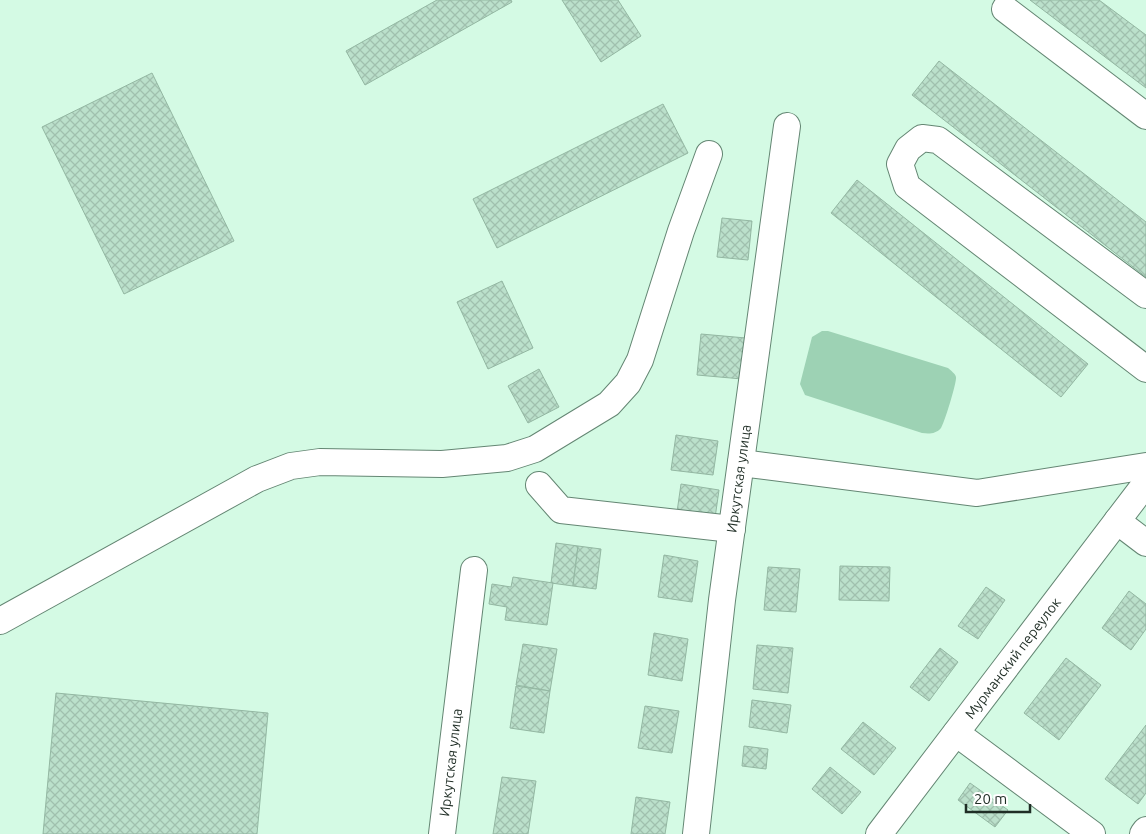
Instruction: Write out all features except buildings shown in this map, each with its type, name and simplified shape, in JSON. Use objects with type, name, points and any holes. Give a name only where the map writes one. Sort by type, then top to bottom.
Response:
[{"type":"street","points":[[1005,9],[1146,116]]},
{"type":"street","name":"Иркутская улица","points":[[696,834],[722,600],[787,126]]},
{"type":"street","points":[[1146,295],[938,140],[922,138],[908,149],[900,164],[907,186],[1146,369]]},
{"type":"street","points":[[4,618],[257,479],[291,466],[320,462],[442,464],[507,458],[534,449],[608,404],[628,383],[640,360],[680,231],[709,154]]},
{"type":"street","points":[[740,463],[977,493],[1146,466]]},
{"type":"street","name":"Мурманский переулок","points":[[879,834],[1146,482]]},
{"type":"street","points":[[539,485],[561,510],[732,529]]},
{"type":"street","points":[[1117,521],[1146,543]]},
{"type":"street","name":"Иркутская улица","points":[[442,834],[474,570]]},
{"type":"street","points":[[956,733],[1092,834]]},
{"type":"street","points":[[1143,834],[1146,830]]},
{"type":"green space","points":[[822,331],[828,331],[948,368],[955,374],[956,380],[941,428],[932,433],[922,433],[805,395],[800,384],[812,337]]}]
